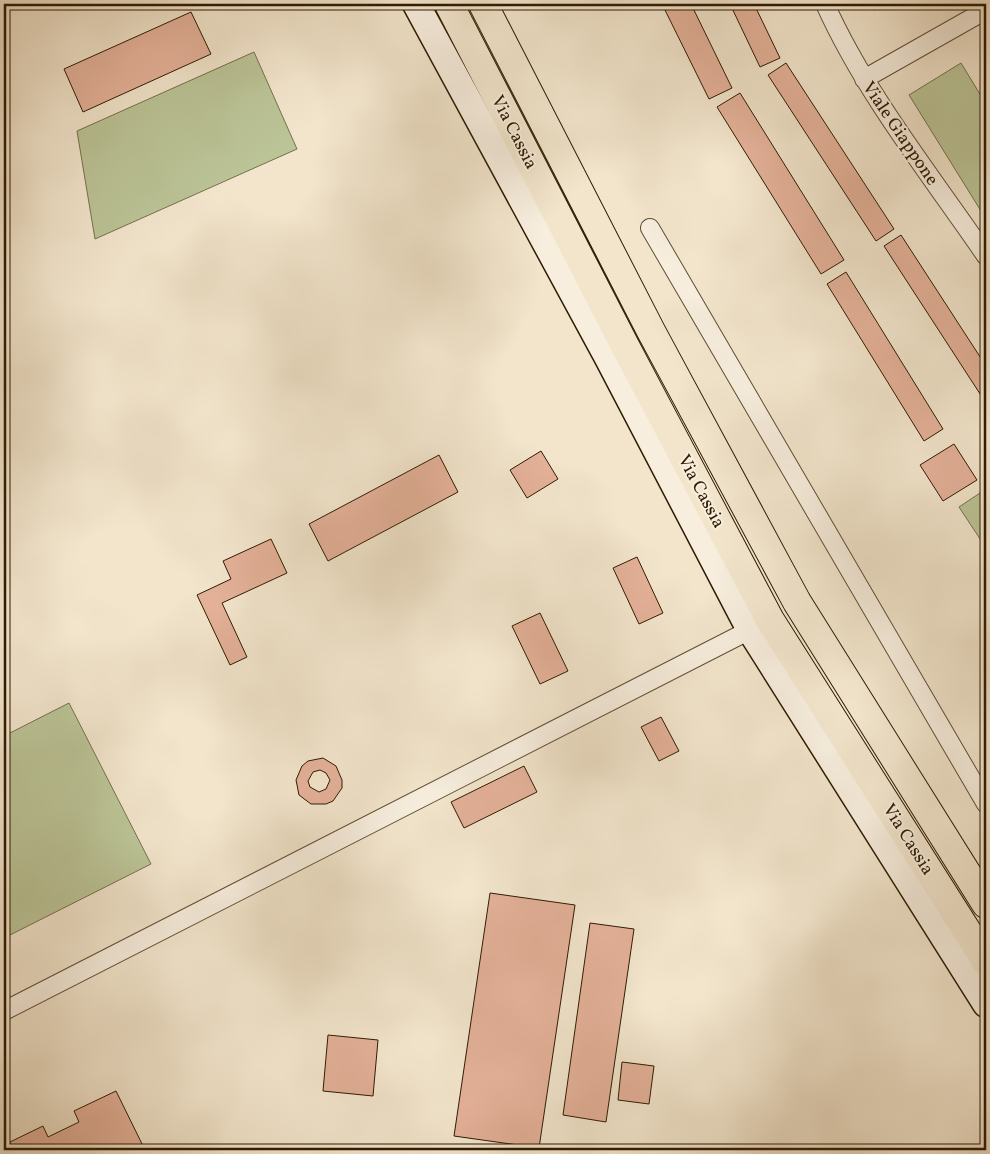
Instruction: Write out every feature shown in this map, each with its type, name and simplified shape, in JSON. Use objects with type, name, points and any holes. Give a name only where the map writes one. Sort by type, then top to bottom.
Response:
[{"type":"highway","name":"Via Cassia","points":[[449,4],[624,344],[770,620],[986,961]]},
{"type":"highway","name":"Via Cassia","points":[[482,4],[646,322],[797,602],[986,904]]},
{"type":"street","points":[[416,4],[608,358],[750,630],[986,1004]]},
{"type":"street","name":"Viale Giappone","points":[[824,4],[840,38],[864,79],[986,256]]},
{"type":"street","points":[[864,79],[986,10]]},
{"type":"street","points":[[650,228],[986,804]]},
{"type":"street","points":[[4,1011],[750,630]]},
{"type":"green space","points":[[254,52],[297,149],[95,239],[77,131]]},
{"type":"green space","points":[[961,63],[986,104],[986,207],[981,211],[909,95]]},
{"type":"green space","points":[[986,489],[986,548],[959,507]]},
{"type":"green space","points":[[69,703],[151,864],[4,938],[4,736]]},
{"type":"building","points":[[662,4],[691,4],[732,88],[709,99]]},
{"type":"building","points":[[730,4],[754,4],[780,58],[760,67]]},
{"type":"building","points":[[872,4],[890,4],[874,10]]},
{"type":"building","points":[[191,12],[211,54],[83,112],[64,69]]},
{"type":"building","points":[[786,63],[894,229],[876,241],[768,75]]},
{"type":"building","points":[[740,93],[844,260],[821,274],[717,107]]},
{"type":"building","points":[[901,235],[986,366],[986,398],[984,400],[884,246]]},
{"type":"building","points":[[846,272],[943,429],[924,441],[827,284]]},
{"type":"building","points":[[954,444],[977,480],[943,501],[920,465]]},
{"type":"building","points":[[541,451],[558,479],[527,498],[510,470]]},
{"type":"building","points":[[439,455],[458,492],[328,561],[309,524]]},
{"type":"building","points":[[271,539],[287,573],[222,603],[247,657],[230,665],[197,595],[231,579],[223,561]]},
{"type":"building","points":[[637,557],[663,613],[639,624],[613,568]]},
{"type":"building","points":[[540,613],[568,671],[540,684],[512,626]]},
{"type":"building","points":[[661,717],[679,751],[659,761],[641,727]]},
{"type":"building","points":[[323,758],[336,766],[342,780],[342,788],[333,801],[326,804],[311,804],[299,795],[296,780],[302,766],[308,761]],"holes":[[[320,770],[326,773],[330,780],[326,789],[319,792],[310,787],[308,781],[313,772]]]},
{"type":"building","points":[[524,766],[537,792],[464,828],[451,802]]},
{"type":"building","points":[[490,893],[575,905],[539,1148],[454,1136]]},
{"type":"building","points":[[590,923],[634,929],[606,1122],[563,1115]]},
{"type":"building","points":[[328,1035],[378,1040],[373,1096],[323,1091]]},
{"type":"building","points":[[622,1062],[654,1066],[649,1104],[618,1100]]},
{"type":"building","points":[[116,1091],[145,1150],[99,1150],[97,1146],[88,1150],[13,1150],[10,1142],[43,1126],[48,1137],[79,1122],[74,1111]]}]
